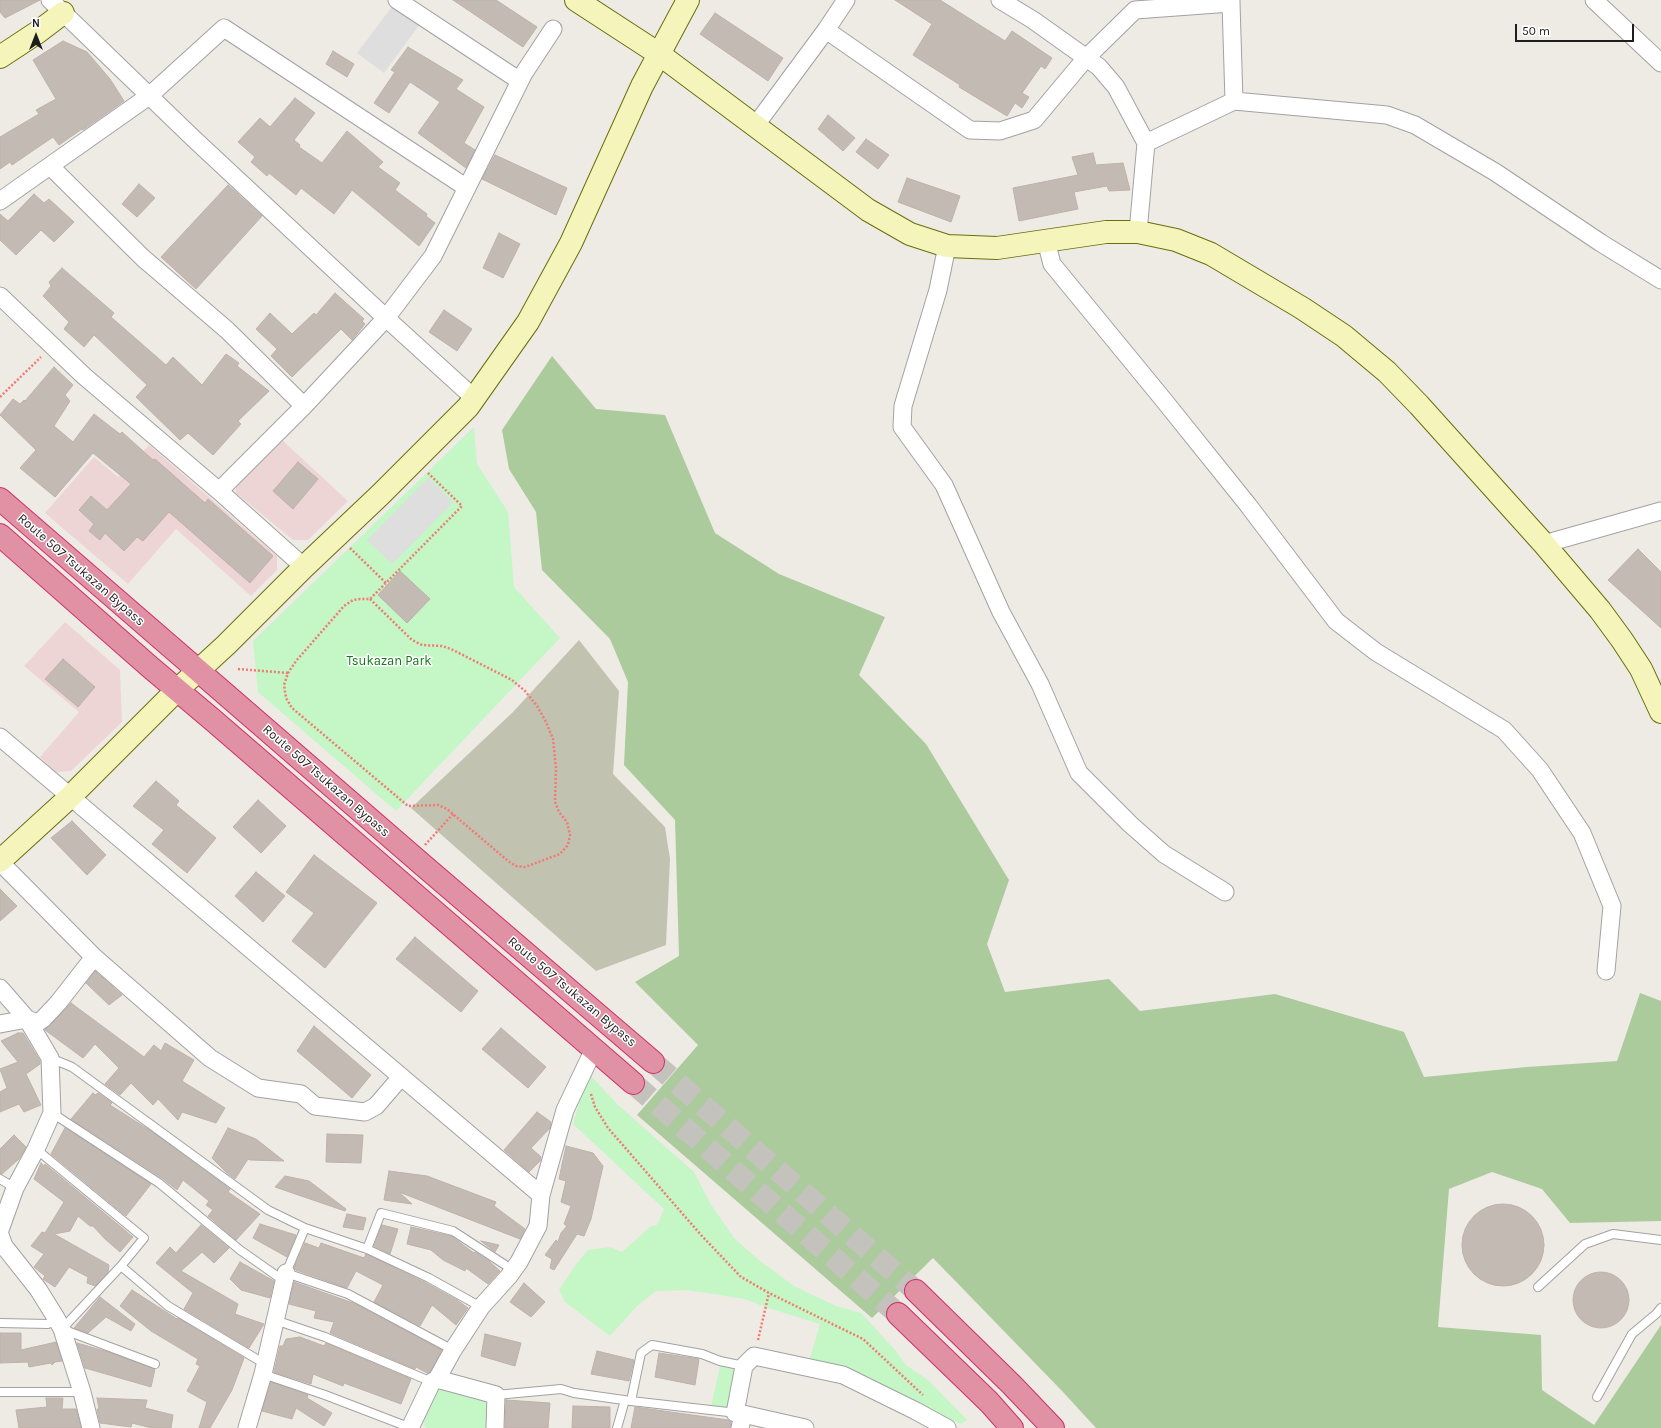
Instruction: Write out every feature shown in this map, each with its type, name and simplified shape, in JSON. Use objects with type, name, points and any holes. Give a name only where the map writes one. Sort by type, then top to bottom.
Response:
[{"type":"highway","name":"Route 507 Tsukazan Bypass","points":[[0,499],[197,671],[228,695],[424,866],[653,1062]]},
{"type":"highway","name":"Route 507 Tsukazan Bypass","points":[[0,535],[177,690],[633,1083]]},
{"type":"highway","points":[[916,1290],[1012,1385],[1052,1428]]},
{"type":"highway","points":[[898,1314],[989,1402],[1012,1428]]},
{"type":"street","points":[[397,0],[520,81]]},
{"type":"street","points":[[576,0],[659,54],[868,210],[910,234],[947,246],[997,248],[1106,232],[1138,232],[1176,240],[1211,254],[1302,308],[1344,336],[1387,372],[1419,405],[1544,544],[1600,610],[1622,640],[1641,669],[1661,712]]},
{"type":"street","points":[[401,1077],[376,1106],[364,1112],[315,1106],[301,1094],[258,1088],[210,1058],[94,957],[0,862],[71,796],[177,690],[226,645],[468,407],[528,322],[567,249],[642,86],[688,0]]},
{"type":"street","points":[[755,126],[826,30],[846,0]]},
{"type":"street","points":[[1000,0],[1033,20],[1086,58],[1099,68],[1116,87],[1146,143],[1138,232]]},
{"type":"street","points":[[1594,0],[1661,63]]},
{"type":"street","points":[[826,30],[970,130],[1000,131],[1034,120],[1086,58],[1135,10],[1231,1],[1234,101]]},
{"type":"street","points":[[0,57],[57,7],[149,96],[386,318],[474,398]]},
{"type":"street","points":[[0,201],[149,96],[224,28],[467,188]]},
{"type":"street","points":[[220,491],[304,406],[386,318],[433,256],[520,81],[553,29]]},
{"type":"street","points":[[1146,143],[1234,101],[1387,115],[1415,125],[1495,172],[1601,243],[1661,280]]},
{"type":"street","points":[[50,166],[143,258],[227,330],[304,406]]},
{"type":"street","points":[[1046,241],[1052,264],[1248,505],[1336,622],[1376,652],[1504,730],[1540,770],[1582,834],[1612,906],[1606,971]]},
{"type":"street","points":[[947,246],[938,290],[903,406],[902,427],[944,485],[1001,612],[1040,684],[1079,773],[1130,824],[1164,854],[1225,892]]},
{"type":"street","points":[[0,296],[84,376],[220,491],[304,567]]},
{"type":"street","points":[[1544,544],[1661,511]]},
{"type":"street","points":[[0,737],[541,1195]]},
{"type":"street","points":[[0,1024],[27,1019],[38,1023],[58,1003],[94,957]]},
{"type":"street","points":[[0,988],[27,1019],[50,1058],[52,1114],[36,1149],[15,1188],[0,1230]]},
{"type":"street","points":[[411,1428],[434,1380],[481,1307],[519,1262],[538,1226],[541,1195],[565,1110],[594,1049]]},
{"type":"street","points":[[0,1235],[4,1246],[38,1289],[59,1324],[82,1392],[91,1428]]},
{"type":"street","points":[[247,1428],[264,1369],[285,1277]]},
{"type":"street","points":[[805,1428],[739,1418],[749,1361],[842,1375],[916,1411],[947,1428]]},
{"type":"street","points":[[434,1380],[496,1395],[495,1428]]},
{"type":"lane","points":[[50,1058],[72,1067],[268,1210],[306,1228],[367,1248],[429,1278],[481,1307]]},
{"type":"lane","points":[[52,1114],[159,1183],[240,1250],[285,1277],[348,1294],[453,1350]]},
{"type":"lane","points":[[36,1149],[144,1238],[121,1266],[59,1324]]},
{"type":"lane","points":[[0,1179],[15,1188]]},
{"type":"lane","points":[[367,1248],[381,1213],[453,1231],[513,1270]]},
{"type":"lane","points":[[285,1277],[306,1228]]},
{"type":"lane","points":[[1538,1287],[1585,1244],[1614,1234],[1661,1240]]},
{"type":"lane","points":[[121,1266],[168,1306],[264,1369],[325,1395],[411,1428]]},
{"type":"lane","points":[[1597,1397],[1632,1334],[1661,1308]]},
{"type":"lane","points":[[275,1320],[332,1340],[434,1380]]},
{"type":"lane","points":[[0,1323],[59,1324],[155,1364]]},
{"type":"lane","points":[[617,1428],[628,1401],[641,1353],[652,1345],[702,1354],[720,1361],[749,1361]]},
{"type":"lane","points":[[496,1395],[561,1389],[574,1393],[739,1418]]},
{"type":"lane","points":[[0,1392],[82,1392]]},
{"type":"path","points":[[0,397],[52,346]]},
{"type":"path","points":[[370,599],[462,506],[427,471]]},
{"type":"path","points":[[345,543],[386,583]]},
{"type":"path","points":[[370,599],[412,640],[422,645],[442,646],[450,649],[512,680],[525,691],[537,706],[553,739],[556,768],[555,802],[559,812],[567,822],[570,835],[568,845],[560,854],[525,867],[516,866],[508,861],[447,808],[438,805],[408,806],[292,708],[286,698],[284,685],[288,673],[296,661],[344,606],[353,600],[370,599]]},
{"type":"path","points":[[238,669],[288,673]]},
{"type":"path","points":[[424,846],[453,814]]},
{"type":"path","points":[[583,1071],[595,1107],[608,1128],[701,1235],[741,1277],[769,1293],[863,1339],[898,1374],[925,1397]]},
{"type":"path","points":[[749,1361],[769,1293]]},
{"type":"shaded area","points":[[394,4],[420,24],[384,73],[357,53]]},
{"type":"shaded area","points":[[282,440],[348,501],[308,540],[293,540],[236,493],[236,483]]},
{"type":"shaded area","points":[[149,445],[277,556],[277,570],[251,596],[176,529],[128,584],[45,513],[94,457],[118,477]]},
{"type":"shaded area","points":[[428,478],[453,502],[392,564],[367,540]]},
{"type":"shaded area","points":[[65,622],[120,670],[122,722],[71,771],[55,772],[40,757],[79,712],[24,666]]},
{"type":"shaded area","points":[[579,640],[619,691],[613,774],[665,827],[670,859],[666,945],[596,971],[411,808],[513,712]]},
{"type":"green space","points":[[552,356],[596,409],[665,415],[715,533],[779,574],[885,617],[859,675],[926,744],[1009,880],[987,944],[1005,992],[1109,979],[1140,1011],[1275,994],[1404,1032],[1424,1077],[1527,1067],[1617,1061],[1640,993],[1661,1001],[1661,1221],[1570,1223],[1542,1189],[1492,1172],[1449,1189],[1438,1327],[1541,1335],[1542,1390],[1594,1425],[1661,1325],[1661,1428],[1096,1428],[933,1258],[872,1318],[637,1115],[698,1045],[635,982],[679,956],[675,820],[624,765],[628,682],[610,639],[542,570],[536,512],[509,469],[502,430]]},
{"type":"green space","name":"Tsukazan Park","points":[[474,427],[477,464],[508,512],[514,587],[560,638],[396,811],[258,692],[253,641]]},
{"type":"green space","points":[[590,1075],[618,1105],[694,1172],[710,1203],[734,1238],[760,1261],[794,1286],[836,1306],[861,1313],[896,1351],[906,1365],[928,1380],[967,1420],[961,1424],[809,1362],[820,1324],[765,1307],[745,1299],[688,1290],[656,1291],[637,1306],[610,1336],[565,1302],[559,1290],[577,1263],[588,1250],[610,1247],[622,1252],[651,1226],[657,1225],[664,1209],[573,1124],[583,1090]]},
{"type":"green space","points":[[720,1366],[739,1369],[732,1411],[711,1407]]},
{"type":"green space","points":[[444,1385],[489,1399],[493,1428],[427,1428],[423,1424],[437,1389]]},
{"type":"building","points":[[0,0],[40,0],[5,18],[0,12]]},
{"type":"building","points":[[453,0],[496,0],[537,27],[523,47]]},
{"type":"building","points":[[895,0],[940,0],[1005,41],[1012,31],[1052,58],[1045,69],[1041,66],[1022,93],[1029,97],[1022,108],[1015,103],[1007,116],[959,87],[960,85],[913,55],[932,24]]},
{"type":"building","points":[[715,13],[783,58],[768,81],[700,34]]},
{"type":"building","points":[[63,41],[87,52],[110,79],[124,101],[59,145],[53,137],[12,165],[10,162],[0,169],[0,137],[39,114],[36,110],[56,99],[33,60]]},
{"type":"building","points":[[408,47],[463,80],[456,89],[484,107],[464,143],[475,150],[466,168],[418,133],[440,102],[410,82],[389,113],[374,103],[395,72],[391,70]]},
{"type":"building","points":[[333,51],[354,64],[347,77],[326,64]]},
{"type":"building","points":[[295,98],[315,113],[294,140],[300,145],[299,147],[322,163],[347,131],[383,162],[378,167],[400,183],[395,190],[427,214],[426,216],[435,223],[419,246],[352,190],[334,214],[301,188],[296,195],[269,173],[267,176],[251,162],[255,157],[238,142],[260,118],[270,127]]},
{"type":"building","points":[[828,115],[855,138],[843,151],[818,129]]},
{"type":"building","points":[[866,139],[889,155],[878,169],[856,152]]},
{"type":"building","points":[[1093,153],[1096,165],[1123,163],[1130,190],[1109,191],[1107,186],[1074,192],[1078,209],[1019,221],[1013,188],[1078,175],[1072,157]]},
{"type":"building","points":[[495,155],[567,188],[556,215],[482,179]]},
{"type":"building","points":[[907,178],[960,196],[951,222],[898,202]]},
{"type":"building","points":[[139,184],[155,198],[137,217],[122,204]]},
{"type":"building","points":[[228,185],[262,216],[196,289],[161,257]]},
{"type":"building","points":[[34,194],[44,203],[49,199],[74,222],[54,242],[41,230],[16,255],[0,240],[0,214],[8,221]]},
{"type":"building","points":[[499,233],[520,244],[503,278],[483,268]]},
{"type":"building","points":[[62,268],[114,313],[111,317],[166,365],[173,357],[202,385],[226,354],[239,363],[237,366],[269,391],[238,421],[241,424],[213,455],[188,433],[180,440],[136,397],[147,385],[94,335],[84,347],[64,329],[69,322],[43,296],[51,286],[49,282]]},
{"type":"building","points":[[335,293],[364,319],[362,321],[365,324],[352,340],[341,329],[292,377],[271,356],[277,349],[256,329],[270,313],[292,334],[314,313],[316,315]]},
{"type":"building","points":[[444,310],[472,329],[457,351],[429,332]]},
{"type":"building","points":[[54,367],[73,385],[65,395],[70,401],[54,426],[73,442],[94,414],[120,434],[122,432],[205,503],[208,499],[273,556],[250,583],[169,512],[143,541],[137,537],[124,551],[105,533],[100,540],[89,531],[94,524],[79,510],[91,496],[107,510],[131,484],[93,453],[55,497],[20,468],[36,450],[0,415],[13,399],[20,404],[24,400],[25,401]]},
{"type":"building","points":[[298,462],[318,479],[293,509],[273,491]]},
{"type":"building","points":[[1638,549],[1661,572],[1661,628],[1608,580]]},
{"type":"building","points":[[400,571],[430,599],[407,623],[378,595]]},
{"type":"building","points":[[63,659],[95,687],[78,707],[45,679]]},
{"type":"building","points":[[156,781],[179,801],[176,805],[216,838],[187,873],[152,844],[164,830],[133,806]]},
{"type":"building","points":[[258,800],[286,826],[261,853],[233,827]]},
{"type":"building","points":[[72,821],[106,855],[87,875],[51,838]]},
{"type":"building","points":[[314,855],[377,903],[325,968],[292,941],[314,913],[286,892]]},
{"type":"building","points":[[256,872],[285,896],[263,922],[235,896]]},
{"type":"building","points":[[0,889],[17,906],[0,921]]},
{"type":"building","points":[[415,937],[478,991],[461,1012],[396,959]]},
{"type":"building","points":[[95,971],[122,995],[109,1005],[86,983]]},
{"type":"building","points":[[71,1003],[144,1057],[154,1045],[161,1051],[165,1043],[194,1060],[182,1081],[225,1108],[216,1123],[182,1112],[178,1120],[158,1099],[153,1105],[131,1083],[120,1095],[105,1084],[119,1068],[95,1044],[83,1058],[45,1030]]},
{"type":"building","points":[[314,1026],[371,1075],[352,1098],[297,1051]]},
{"type":"building","points":[[501,1028],[546,1067],[528,1088],[482,1049]]},
{"type":"building","points":[[18,1033],[23,1033],[40,1061],[40,1064],[26,1074],[41,1105],[24,1112],[19,1104],[0,1112],[0,1092],[7,1088],[0,1069],[18,1062],[1,1041]]},
{"type":"building","points":[[93,1093],[95,1095],[98,1093],[112,1103],[110,1105],[154,1133],[230,1189],[228,1192],[260,1214],[236,1240],[208,1216],[213,1210],[206,1205],[209,1201],[183,1180],[177,1190],[162,1178],[71,1119]]},
{"type":"building","points":[[537,1112],[551,1122],[550,1128],[531,1148],[541,1157],[540,1161],[529,1172],[504,1150]]},
{"type":"building","points":[[65,1128],[151,1184],[126,1216],[51,1154]]},
{"type":"building","points":[[228,1128],[256,1139],[284,1161],[248,1159],[235,1179],[212,1158]]},
{"type":"building","points":[[327,1134],[363,1135],[361,1163],[326,1162]]},
{"type":"building","points":[[14,1135],[26,1147],[19,1159],[2,1174],[0,1174],[0,1149]]},
{"type":"building","points":[[566,1146],[593,1153],[603,1166],[591,1219],[584,1236],[577,1234],[554,1270],[550,1268],[552,1259],[545,1255],[556,1240],[558,1242],[561,1233],[567,1226],[564,1224],[571,1206],[561,1202],[566,1181],[559,1179]]},
{"type":"building","points":[[41,1163],[44,1166],[45,1164],[133,1237],[120,1252],[93,1226],[90,1226],[78,1216],[70,1231],[54,1234],[109,1265],[108,1272],[95,1286],[87,1283],[88,1277],[69,1267],[55,1287],[43,1279],[45,1276],[34,1267],[44,1254],[31,1246],[42,1232],[45,1233],[64,1202],[34,1179]]},
{"type":"building","points":[[389,1171],[427,1176],[496,1202],[494,1206],[525,1229],[520,1239],[399,1192],[412,1204],[384,1200]]},
{"type":"building","points":[[285,1176],[309,1181],[346,1209],[345,1211],[275,1187]]},
{"type":"building","points":[[1503,1204],[1519,1207],[1532,1216],[1541,1229],[1544,1245],[1541,1261],[1532,1274],[1519,1283],[1503,1286],[1487,1283],[1474,1274],[1465,1261],[1462,1245],[1465,1229],[1474,1216],[1487,1207]]},
{"type":"building","points":[[347,1214],[366,1218],[363,1230],[343,1227]]},
{"type":"building","points":[[260,1224],[296,1235],[287,1257],[253,1238]]},
{"type":"building","points":[[201,1225],[229,1248],[214,1263],[202,1252],[181,1271],[238,1304],[235,1314],[264,1324],[249,1348],[184,1309],[193,1293],[156,1263],[170,1247],[176,1253]]},
{"type":"building","points":[[382,1225],[398,1229],[390,1254],[374,1246]]},
{"type":"building","points":[[411,1227],[451,1236],[474,1253],[475,1252],[489,1261],[500,1271],[488,1284],[466,1268],[465,1271],[443,1260],[431,1250],[407,1244]]},
{"type":"building","points":[[481,1241],[499,1245],[495,1252]]},
{"type":"building","points":[[305,1243],[319,1248],[321,1243],[364,1258],[366,1254],[426,1283],[457,1300],[468,1308],[456,1325],[432,1305],[420,1326],[374,1302],[383,1285],[356,1271],[347,1288],[296,1270],[294,1268]]},
{"type":"building","points":[[240,1262],[274,1281],[270,1298],[241,1290],[230,1279]]},
{"type":"building","points":[[1595,1272],[1607,1272],[1621,1280],[1629,1294],[1627,1311],[1621,1320],[1607,1328],[1595,1328],[1585,1323],[1578,1316],[1573,1306],[1573,1294],[1578,1284],[1585,1277]]},
{"type":"building","points":[[294,1282],[353,1303],[442,1350],[430,1372],[427,1373],[416,1367],[415,1369],[330,1333],[334,1322],[314,1318],[316,1311],[289,1304]]},
{"type":"building","points":[[524,1283],[545,1302],[531,1317],[510,1302]]},
{"type":"building","points":[[132,1290],[177,1319],[178,1318],[244,1358],[232,1390],[210,1428],[199,1428],[207,1402],[187,1391],[200,1366],[196,1364],[198,1359],[151,1331],[120,1306]]},
{"type":"building","points":[[100,1297],[135,1324],[131,1331],[106,1317],[88,1333],[74,1328]]},
{"type":"building","points":[[0,1333],[21,1333],[21,1350],[56,1342],[62,1361],[55,1362],[52,1365],[51,1363],[29,1367],[28,1362],[0,1363]]},
{"type":"building","points":[[485,1334],[521,1343],[515,1366],[481,1356]]},
{"type":"building","points":[[300,1337],[324,1346],[326,1343],[411,1379],[401,1404],[344,1383],[343,1386],[313,1374],[311,1384],[274,1372],[280,1346],[283,1346],[286,1339]]},
{"type":"building","points":[[77,1343],[108,1352],[155,1369],[151,1387],[85,1368]]},
{"type":"building","points":[[597,1351],[634,1360],[629,1381],[591,1374]]},
{"type":"building","points":[[659,1353],[699,1359],[695,1385],[655,1377]]},
{"type":"building","points":[[271,1382],[308,1395],[307,1398],[332,1413],[324,1426],[296,1408],[292,1419],[262,1411]]},
{"type":"building","points":[[46,1398],[63,1398],[62,1409],[76,1409],[81,1428],[19,1428],[16,1410],[47,1407]]},
{"type":"building","points":[[97,1398],[147,1400],[145,1408],[173,1415],[171,1428],[152,1428],[132,1423],[131,1427],[100,1423],[97,1409],[99,1409]]},
{"type":"building","points":[[506,1400],[550,1403],[548,1428],[505,1428]]},
{"type":"building","points":[[573,1406],[610,1407],[610,1428],[572,1428]]},
{"type":"building","points":[[635,1407],[728,1420],[731,1422],[730,1428],[631,1428]]},
{"type":"tunnel","points":[[653,1062],[916,1291]]},
{"type":"tunnel","points":[[633,1083],[898,1314]]}]
